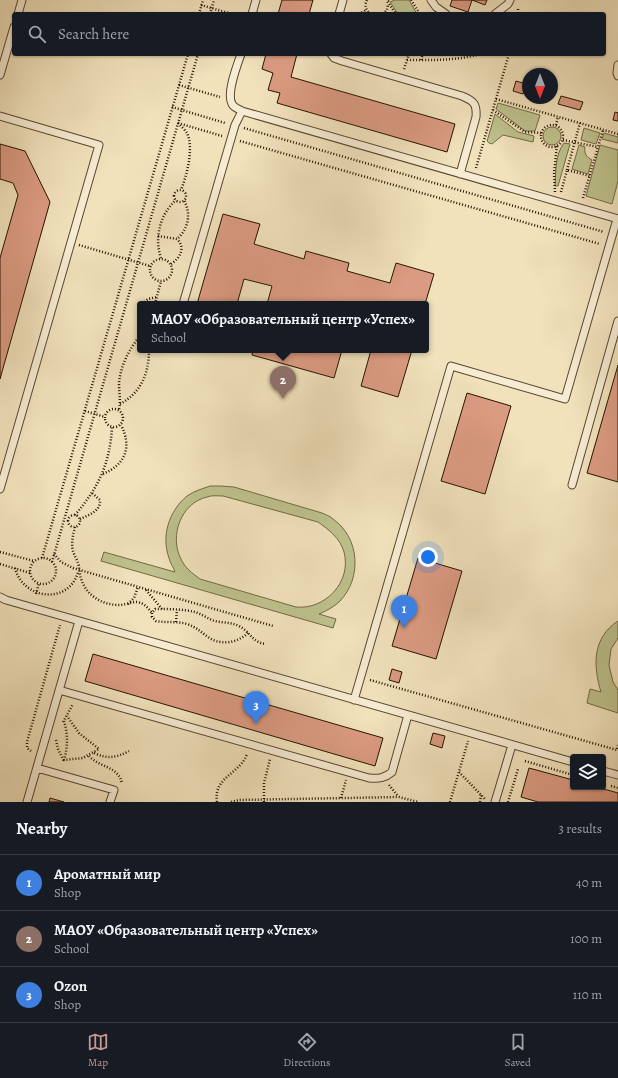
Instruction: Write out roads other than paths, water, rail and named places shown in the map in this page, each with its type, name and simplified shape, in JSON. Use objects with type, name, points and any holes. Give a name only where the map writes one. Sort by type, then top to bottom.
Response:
[{"type":"lane","points":[[19,12],[22,0]]},
{"type":"lane","points":[[253,12],[256,0]]},
{"type":"lane","points":[[340,12],[343,0]]},
{"type":"lane","points":[[431,0],[436,7],[443,12]]},
{"type":"lane","points":[[498,12],[508,4],[510,0]]},
{"type":"lane","points":[[0,76],[12,34]]},
{"type":"lane","points":[[240,56],[230,92],[230,100],[235,107],[242,111],[618,219],[565,399],[451,366],[354,700]]},
{"type":"lane","points":[[332,56],[342,61],[462,96],[472,101],[477,109],[476,117],[460,174]]},
{"type":"lane","points":[[618,65],[618,76]]},
{"type":"lane","points":[[184,301],[231,138],[242,111]]},
{"type":"lane","points":[[0,116],[99,145],[0,489]]},
{"type":"lane","points":[[572,485],[618,321]]},
{"type":"lane","points":[[0,597],[63,617],[570,761]]},
{"type":"lane","points":[[27,802],[79,621]]},
{"type":"lane","points":[[59,690],[369,778],[379,779],[392,772],[408,715]]},
{"type":"lane","points":[[495,802],[512,745]]},
{"type":"lane","points":[[37,768],[114,790],[110,802]]},
{"type":"lane","points":[[606,772],[618,775]]},
{"type":"place","name":"МАОУ «Образовательный центр «Успех»","points":[[283,399]]},
{"type":"place","name":"Ароматный мир","points":[[404,628]]},
{"type":"place","name":"Ozon","points":[[256,724]]}]
